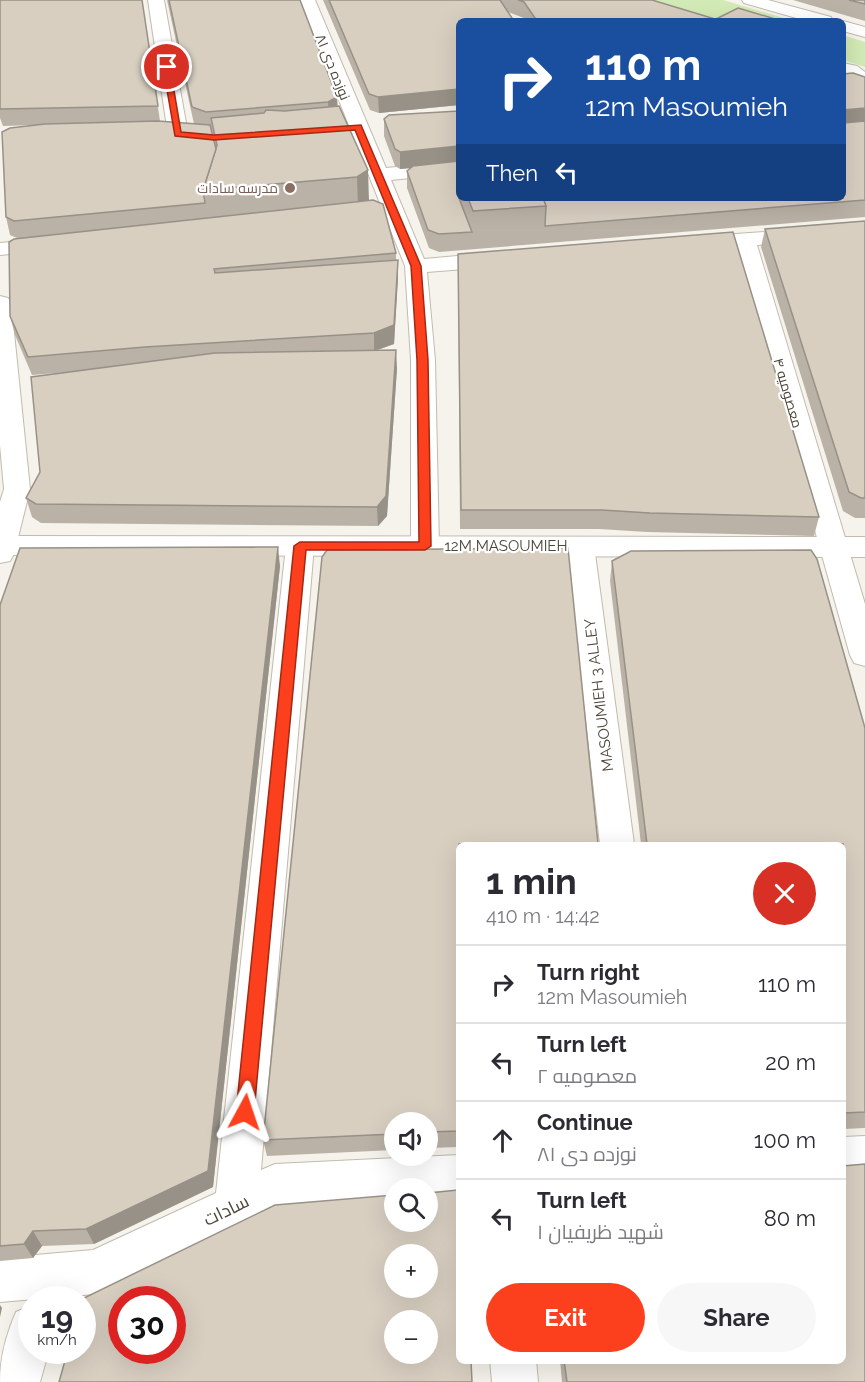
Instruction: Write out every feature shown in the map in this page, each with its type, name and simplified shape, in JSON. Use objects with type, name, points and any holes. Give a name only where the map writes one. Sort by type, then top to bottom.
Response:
[{"type":"street","points":[[155,134],[187,135],[156,0]]},
{"type":"street","name":"نوزده دی ۸۱","points":[[307,0],[416,266],[411,360],[425,546]]},
{"type":"street","points":[[750,0],[814,18]]},
{"type":"street","points":[[846,27],[865,32]]},
{"type":"street","points":[[846,69],[851,70],[865,82]]},
{"type":"street","points":[[846,85],[865,82]]},
{"type":"street","points":[[336,129],[380,125]]},
{"type":"street","points":[[378,175],[456,167]]},
{"type":"street","points":[[369,211],[392,209]]},
{"type":"street","points":[[674,245],[865,231]]},
{"type":"street","name":"معصومیه ۴","points":[[744,239],[865,655]]},
{"type":"street","points":[[0,249],[71,242]]},
{"type":"street","points":[[416,266],[521,258]]},
{"type":"street","points":[[0,303],[19,381],[17,489],[1,549]]},
{"type":"street","points":[[236,1206],[300,546]]},
{"type":"street","name":"12M MASOUMIEH","points":[[1,549],[300,546],[865,547]]},
{"type":"street","name":"MASOUMIEH 3 ALLEY","points":[[580,546],[617,842]]},
{"type":"street","points":[[846,1157],[865,1156]]},
{"type":"street","name":"سادات","points":[[49,1286],[95,1272],[236,1206],[275,1185],[456,1176]]},
{"type":"street","name":"سادات","points":[[0,1280],[32,1286]]},
{"type":"street","points":[[17,1382],[22,1364]]},
{"type":"street","points":[[513,1364],[515,1382]]},
{"type":"green space","points":[[650,0],[723,0],[784,18],[707,18]]},
{"type":"green space","points":[[846,36],[865,42],[865,67],[846,61]]},
{"type":"building","points":[[0,0],[142,0],[158,106],[0,109]]},
{"type":"building","points":[[169,0],[300,0],[337,97],[328,102],[206,112],[192,107]]},
{"type":"building","points":[[329,0],[500,0],[512,18],[456,18],[456,89],[378,97],[369,94]]},
{"type":"building","points":[[518,0],[652,0],[712,18],[535,18],[524,2]]},
{"type":"building","points":[[849,0],[865,0],[865,4]]},
{"type":"building","points":[[738,8],[772,18],[718,18]]},
{"type":"building","points":[[853,73],[865,77],[865,108],[846,110],[846,74]]},
{"type":"building","points":[[339,106],[368,170],[357,177],[203,190],[217,145],[211,118],[264,113],[266,110],[285,111]]},
{"type":"building","points":[[456,111],[456,146],[400,152],[395,149],[384,119],[389,115]]},
{"type":"building","points":[[158,121],[210,125],[216,149],[203,190],[205,203],[14,221],[6,217],[2,132],[10,128],[45,124]]},
{"type":"building","points":[[865,121],[865,200],[545,226],[544,201],[846,201],[846,123]]},
{"type":"building","points":[[456,161],[456,201],[460,201],[472,232],[439,234],[428,230],[407,171],[413,166]]},
{"type":"building","points":[[373,200],[383,204],[396,253],[214,269],[215,273],[398,260],[394,325],[374,333],[145,347],[28,357],[10,316],[9,242],[14,239]]},
{"type":"building","points":[[469,201],[544,201],[546,206],[473,211]]},
{"type":"building","points":[[865,221],[865,498],[861,498],[849,492],[765,229]]},
{"type":"building","points":[[733,232],[819,517],[602,510],[461,510],[458,254]]},
{"type":"building","points":[[396,350],[386,496],[377,507],[36,504],[26,498],[40,472],[31,377],[215,353]]},
{"type":"building","points":[[278,547],[208,1171],[86,1229],[33,1231],[24,1244],[0,1246],[0,605],[20,548]]},
{"type":"building","points":[[568,548],[598,842],[456,842],[456,1131],[438,1132],[438,1112],[384,1112],[384,1134],[263,1140],[322,557],[327,550]]},
{"type":"building","points":[[811,550],[817,559],[865,728],[865,1112],[846,1113],[846,842],[647,842],[612,561],[631,551]]},
{"type":"building","points":[[865,1164],[865,1382],[567,1382],[565,1364],[846,1364],[846,1166]]},
{"type":"building","points":[[456,1190],[456,1364],[471,1364],[472,1382],[59,1382],[64,1364],[96,1364],[96,1292],[108,1286],[108,1364],[186,1364],[186,1286],[109,1286],[275,1205],[384,1196],[384,1232],[438,1232],[438,1192]]},
{"type":"place","name":"مدرسه سادات","points":[[290,188]]},
{"type":"route","points":[[167,67],[178,134],[214,137],[358,127],[416,266],[423,360],[425,546],[300,546],[245,1112]]}]
